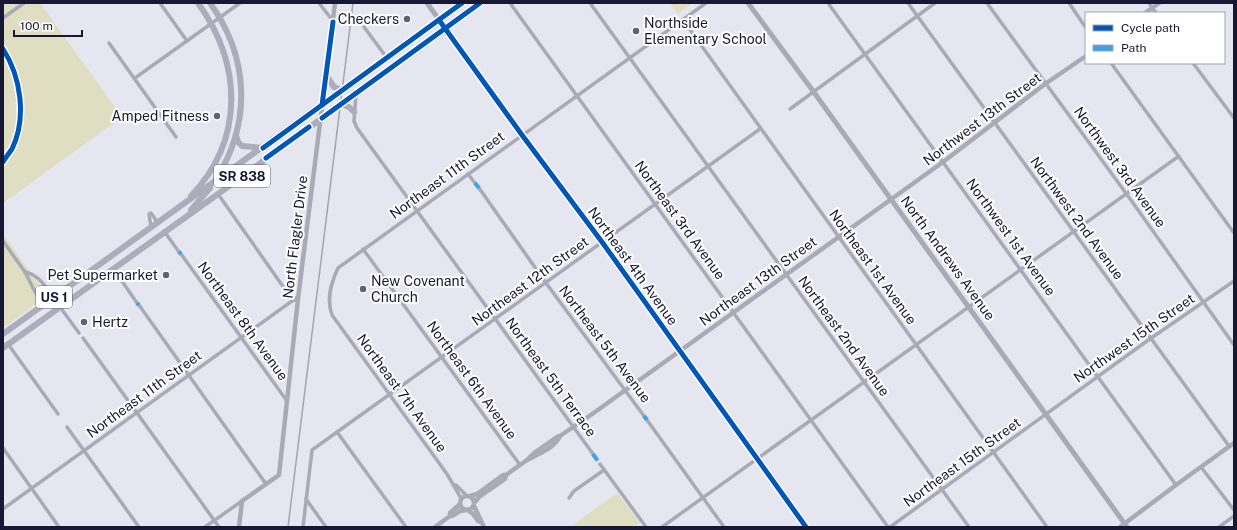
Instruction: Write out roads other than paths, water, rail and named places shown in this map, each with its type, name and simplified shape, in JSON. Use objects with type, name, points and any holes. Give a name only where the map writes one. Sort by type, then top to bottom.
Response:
[{"type":"main road","name":"US 1","points":[[3,334],[183,204],[202,184],[216,162],[222,149],[229,123],[231,98],[229,70],[223,48],[211,23],[198,3]]},
{"type":"main road","points":[[181,219],[214,183],[228,157],[239,123],[241,106],[238,67],[234,48],[210,3]]},
{"type":"main road","name":"Northeast 4th Avenue","points":[[427,3],[522,135],[602,242],[806,527]]},
{"type":"main road","name":"SR 838","points":[[183,204],[263,148],[462,3]]},
{"type":"main road","name":"SR 838","points":[[181,219],[218,194],[480,3]]},
{"type":"main road","name":"North Andrews Avenue","points":[[748,3],[1046,414],[1124,526]]},
{"type":"main road","points":[[326,75],[334,87],[342,90]]},
{"type":"main road","points":[[356,93],[363,75]]},
{"type":"main road","points":[[340,104],[349,107],[354,112]]},
{"type":"main road","points":[[236,134],[238,142],[242,146],[263,148]]},
{"type":"main road","name":"US 1","points":[[6,346],[181,219]]},
{"type":"main road","points":[[100,277],[105,268],[106,260]]},
{"type":"main road","points":[[46,316],[51,309],[53,298]]},
{"type":"street","points":[[3,18],[24,3]]},
{"type":"street","points":[[160,3],[187,40]]},
{"type":"street","points":[[135,78],[239,3]]},
{"type":"street","points":[[319,3],[333,22]]},
{"type":"street","name":"North Flagler Drive","points":[[266,484],[279,475],[298,299],[336,3]]},
{"type":"street","name":"Northeast 3rd Avenue","points":[[510,3],[889,527]]},
{"type":"street","name":"Northeast 2nd Avenue","points":[[590,3],[968,527]]},
{"type":"street","name":"Northeast 11th Street","points":[[332,315],[329,307],[330,290],[338,268],[706,3]]},
{"type":"street","name":"Northwest 1st Avenue","points":[[828,3],[1176,485]]},
{"type":"street","name":"Northwest 2nd Avenue","points":[[908,3],[1229,446]]},
{"type":"street","points":[[790,109],[935,3]]},
{"type":"street","name":"Northwest 3rd Avenue","points":[[987,3],[1234,345]]},
{"type":"street","points":[[1069,3],[1085,27]]},
{"type":"street","points":[[1149,3],[1155,12]]},
{"type":"street","points":[[1146,12],[1159,3]]},
{"type":"street","name":"Northeast 1st Avenue","points":[[683,20],[1047,527]]},
{"type":"street","points":[[364,27],[387,58]]},
{"type":"street","points":[[109,43],[176,137]]},
{"type":"street","points":[[3,49],[14,70],[21,106],[19,128],[12,149],[3,162]]},
{"type":"street","name":"Northwest 13th Street","points":[[891,199],[995,124],[1045,84],[1085,57]]},
{"type":"street","points":[[1112,64],[1234,233]]},
{"type":"street","points":[[1194,64],[1234,117]]},
{"type":"street","name":"Northeast 5th Terrace","points":[[356,93],[354,121],[357,128],[593,454]]},
{"type":"street","name":"Northeast 12th Street","points":[[306,499],[312,450],[496,320],[760,129]]},
{"type":"street","points":[[662,527],[1179,156]]},
{"type":"street","points":[[468,174],[475,183]]},
{"type":"street","name":"Northeast 5th Avenue","points":[[479,188],[546,283],[644,416]]},
{"type":"street","points":[[218,194],[289,295],[298,299]]},
{"type":"street","name":"Northeast 13th Street","points":[[468,496],[477,494],[503,475],[506,475],[528,459],[534,452],[557,436],[560,436],[626,390],[891,199]]},
{"type":"street","points":[[151,228],[150,214],[158,223]]},
{"type":"street","name":"Northeast 8th Avenue","points":[[164,232],[242,337],[287,401]]},
{"type":"street","points":[[3,241],[25,272],[31,286],[44,305]]},
{"type":"street","name":"Northeast 6th Avenue","points":[[364,249],[520,465]]},
{"type":"street","points":[[112,268],[266,484],[205,527]]},
{"type":"street","points":[[25,272],[31,273],[40,280],[53,298]]},
{"type":"street","name":"Northwest 15th Street","points":[[1046,414],[1234,281]]},
{"type":"street","name":"Northeast 11th Street","points":[[3,509],[136,412],[292,301],[298,299]]},
{"type":"street","points":[[60,307],[79,333]]},
{"type":"street","name":"Northeast 7th Avenue","points":[[332,315],[454,485],[461,498]]},
{"type":"street","points":[[83,338],[219,527]]},
{"type":"street","points":[[6,346],[58,414]]},
{"type":"street","name":"Northeast 15th Street","points":[[889,527],[1046,414]]},
{"type":"street","name":"Northeast 5th Avenue","points":[[647,420],[724,527]]},
{"type":"street","points":[[67,427],[139,527]]},
{"type":"street","points":[[337,432],[406,527]]},
{"type":"street","points":[[1124,526],[1201,466],[1234,443]]},
{"type":"street","points":[[3,448],[59,527]]},
{"type":"street","points":[[600,464],[646,527]]},
{"type":"street","points":[[1201,466],[1234,510]]},
{"type":"street","points":[[569,498],[574,491],[604,470]]},
{"type":"street","name":"Northeast 13th Street","points":[[474,504],[479,497],[505,479],[506,475]]},
{"type":"street","name":"Northeast 7th Avenue","points":[[454,485],[456,485],[468,496]]},
{"type":"street","points":[[450,516],[450,513],[460,504],[461,498],[468,496],[474,498],[475,509],[484,527]]},
{"type":"street","points":[[303,527],[306,499]]},
{"type":"street","points":[[306,499],[326,527]]},
{"type":"street","points":[[239,527],[242,501]]},
{"type":"street","points":[[460,504],[462,508],[471,512],[478,521],[481,522]]},
{"type":"street","points":[[435,527],[460,511],[472,509],[474,504]]},
{"type":"street","points":[[1219,527],[1234,516]]},
{"type":"railway","points":[[288,527],[353,3]]},
{"type":"place","name":"Checkers","points":[[407,19]]},
{"type":"place","name":"Northside Elementary School","points":[[636,31]]},
{"type":"place","name":"Amped Fitness","points":[[217,116]]},
{"type":"place","name":"Pet Supermarket","points":[[166,275]]},
{"type":"place","name":"New Covenant Church","points":[[363,289]]},
{"type":"place","name":"Hertz","points":[[84,322]]}]
